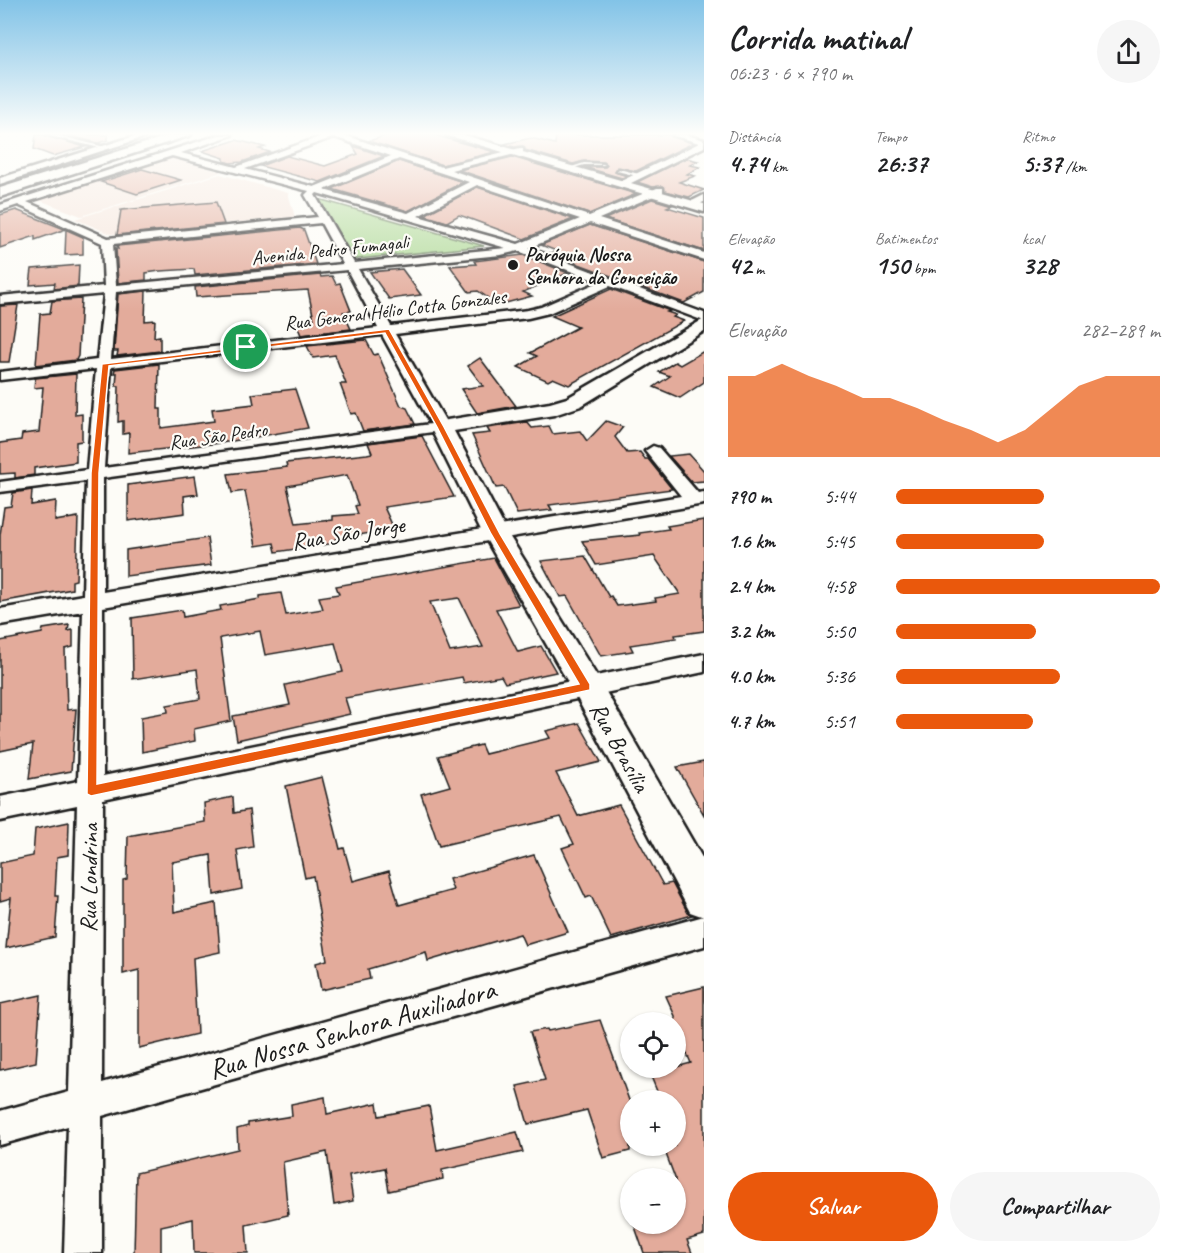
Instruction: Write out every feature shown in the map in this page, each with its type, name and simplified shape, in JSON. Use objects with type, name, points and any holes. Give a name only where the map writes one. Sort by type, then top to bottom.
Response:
[{"type":"highway","points":[[6,201],[26,193]]},
{"type":"street","points":[[6,201],[32,193]]},
{"type":"street","name":"Rua Brasília","points":[[312,193],[310,195],[323,220],[441,427],[496,534],[587,687],[704,898]]},
{"type":"street","points":[[327,193],[519,248],[704,317]]},
{"type":"street","points":[[408,217],[454,193]]},
{"type":"street","points":[[510,193],[704,257]]},
{"type":"street","name":"Avenida Pedro Fumagali","points":[[0,300],[519,248],[653,193]]},
{"type":"street","points":[[663,193],[700,203]]},
{"type":"street","points":[[6,201],[107,241],[323,220]]},
{"type":"street","name":"Rua Londrina","points":[[83,1253],[95,473],[106,364],[110,290],[107,241]]},
{"type":"street","name":"Rua General Hélio Cotta Gonzales","points":[[0,376],[528,314],[545,310],[611,281]]},
{"type":"street","points":[[441,427],[554,409],[574,402],[704,324]]},
{"type":"street","name":"Rua São Pedro","points":[[0,487],[441,427]]},
{"type":"street","points":[[653,451],[699,499]]},
{"type":"street","name":"Rua São Jorge","points":[[0,616],[699,499]]},
{"type":"street","points":[[0,809],[704,663]]},
{"type":"street","name":"Rua Nossa Senhora Auxiliadora","points":[[0,1128],[704,931]]},
{"type":"shaded area","points":[[60,193],[153,193],[81,216],[39,200]]},
{"type":"shaded area","points":[[157,193],[288,193],[295,217],[111,234],[75,219]]},
{"type":"green space","points":[[315,198],[484,246],[348,260]]},
{"type":"building","points":[[347,193],[441,193],[408,211]]},
{"type":"building","points":[[465,193],[496,193],[573,219],[524,239],[459,215],[447,222],[424,215]]},
{"type":"building","points":[[528,193],[636,194],[589,214]]},
{"type":"building","points":[[675,193],[697,193],[689,197]]},
{"type":"building","points":[[652,199],[672,205],[667,207],[704,218],[704,251],[605,219]]},
{"type":"building","points":[[216,202],[224,224],[117,235],[121,210]]},
{"type":"building","points":[[16,210],[65,229],[35,240],[35,236],[0,248],[0,215]]},
{"type":"building","points":[[590,225],[704,262],[704,292],[684,303],[549,253],[559,252],[541,245]]},
{"type":"building","points":[[300,228],[304,230],[316,264],[195,275],[194,269],[160,271],[146,273],[146,280],[118,283],[117,246]]},
{"type":"building","points":[[66,230],[83,237],[83,254],[65,255]]},
{"type":"building","points":[[523,255],[568,273],[523,292],[532,296],[498,305],[478,291],[469,292],[450,266],[476,264],[474,261]]},
{"type":"building","points":[[79,265],[78,286],[54,289],[55,283],[30,285],[32,269]]},
{"type":"building","points":[[402,269],[421,295],[389,299],[370,272]]},
{"type":"building","points":[[320,275],[321,277],[332,276],[336,284],[340,283],[351,311],[343,312],[351,329],[301,335],[296,323],[314,320],[308,290],[196,297],[195,287]]},
{"type":"building","points":[[611,289],[670,311],[667,312],[684,321],[569,385],[553,378],[548,381],[518,367],[537,356],[530,353],[578,327],[552,316]]},
{"type":"building","points":[[146,291],[145,321],[155,320],[154,337],[160,336],[160,351],[117,356],[118,351],[114,351],[118,294]]},
{"type":"building","points":[[81,299],[76,360],[36,365],[40,314],[50,313],[52,301]]},
{"type":"building","points":[[18,305],[9,362],[0,362],[0,306]]},
{"type":"building","points":[[366,340],[374,355],[378,354],[401,406],[407,408],[415,424],[363,431],[356,413],[351,414],[340,384],[346,384],[335,355],[313,358],[307,346]]},
{"type":"building","points":[[704,351],[704,382],[680,398],[654,387],[670,376],[659,372],[675,362],[680,365]]},
{"type":"building","points":[[480,358],[516,406],[477,413],[461,389],[483,386],[468,366]]},
{"type":"building","points":[[159,364],[158,409],[161,409],[161,428],[214,421],[212,409],[254,404],[252,394],[295,389],[308,428],[221,443],[128,453],[129,433],[123,434],[123,421],[118,422],[119,386],[116,386],[115,369]]},
{"type":"building","points":[[76,374],[75,415],[82,414],[82,441],[76,442],[76,462],[34,468],[34,475],[15,478],[15,473],[0,474],[0,443],[21,440],[22,434],[39,432],[43,387],[34,388],[35,378]]},
{"type":"building","points":[[606,421],[623,427],[615,437],[627,453],[640,452],[672,489],[549,505],[552,510],[517,514],[504,487],[496,488],[472,435],[490,433],[487,428],[527,422],[532,428],[549,426],[553,434],[580,431],[587,441]]},
{"type":"building","points":[[422,436],[454,497],[384,507],[394,529],[335,539],[336,543],[276,552],[274,543],[256,546],[245,491],[232,493],[228,474],[287,467],[286,463],[372,453],[368,443]],"holes":[[[347,475],[358,505],[355,506],[358,514],[333,516],[333,520],[296,524],[287,486]]]},
{"type":"building","points":[[689,454],[704,471],[704,481],[692,482],[669,456]]},
{"type":"building","points":[[195,476],[198,494],[184,496],[185,513],[128,521],[128,485]]},
{"type":"building","points":[[32,490],[31,505],[56,501],[55,521],[78,517],[76,580],[72,581],[72,589],[0,602],[0,535],[4,507],[11,506],[13,493]]},
{"type":"building","points":[[704,520],[704,631],[630,645],[633,651],[601,656],[567,596],[560,597],[541,561],[585,556],[609,597],[611,596],[617,606],[656,601],[655,598],[680,594],[654,556],[596,565],[582,541],[640,535],[639,533],[669,529],[667,526]]},
{"type":"building","points":[[207,538],[211,565],[126,576],[126,550]]},
{"type":"building","points":[[494,558],[519,605],[496,609],[518,652],[541,646],[556,672],[505,683],[501,676],[464,683],[462,677],[345,698],[350,714],[237,740],[233,716],[290,705],[285,685],[343,672],[335,643],[265,655],[260,631],[220,638],[231,721],[194,729],[195,741],[142,752],[141,717],[168,712],[167,705],[200,699],[197,669],[133,679],[132,618],[182,610],[183,617],[221,610],[220,606],[281,593],[286,615],[323,609],[319,597],[339,594],[336,586]],"holes":[[[459,598],[483,647],[450,652],[430,602]]]},
{"type":"building","points":[[69,625],[68,631],[73,630],[73,647],[65,649],[67,710],[76,709],[71,771],[29,779],[33,744],[0,751],[0,641],[42,633],[43,629]]},
{"type":"building","points":[[579,723],[601,762],[556,773],[578,816],[619,805],[663,885],[672,883],[688,913],[692,915],[611,938],[591,896],[586,898],[562,848],[574,844],[561,817],[439,846],[421,794],[450,786],[438,756],[481,745],[485,754],[550,738],[546,731]]},
{"type":"building","points":[[704,762],[704,815],[677,767]]},
{"type":"building","points":[[322,777],[340,849],[344,848],[353,881],[389,871],[399,905],[453,890],[449,879],[534,855],[568,932],[525,945],[520,934],[428,961],[426,952],[368,969],[370,979],[321,990],[316,963],[327,960],[313,876],[305,878],[286,786]]},
{"type":"building","points":[[233,797],[234,813],[249,810],[253,847],[237,850],[242,889],[214,895],[211,855],[172,862],[174,912],[216,903],[220,952],[193,958],[197,1034],[139,1048],[139,970],[123,974],[123,880],[127,879],[128,836],[205,822],[204,803]]},
{"type":"building","points":[[69,822],[68,855],[57,857],[55,896],[58,896],[55,937],[6,948],[11,898],[0,901],[0,863],[33,856],[35,829]]},
{"type":"building","points":[[704,987],[704,1235],[687,1240],[692,1253],[644,1253],[637,1234],[686,1234],[686,1168],[671,1168],[667,1156],[686,1156],[686,1090],[657,1090],[652,1078],[686,1078],[686,1064],[691,1063],[686,1052],[686,1012],[673,1012],[666,996]]},
{"type":"building","points":[[41,995],[36,1062],[0,1070],[0,1004]]},
{"type":"building","points":[[600,1020],[625,1090],[620,1090],[620,1154],[603,1158],[587,1110],[528,1124],[517,1086],[545,1080],[530,1032],[547,1029],[548,1031]]},
{"type":"building","points":[[325,1097],[327,1114],[377,1103],[379,1116],[429,1106],[437,1150],[517,1132],[523,1152],[442,1170],[443,1179],[389,1191],[385,1168],[349,1175],[353,1201],[334,1205],[327,1152],[283,1162],[288,1215],[246,1225],[248,1253],[194,1253],[193,1219],[161,1226],[161,1253],[134,1253],[136,1173],[238,1149],[237,1129],[248,1126],[248,1123],[292,1116],[291,1104]]},
{"type":"place","name":"Paróquia Nossa Senhora da Conceição","points":[[513,265]]},
{"type":"route","points":[[386,331],[441,427],[496,534],[587,687],[91,790],[95,473],[106,364],[246,347],[386,331]]}]
